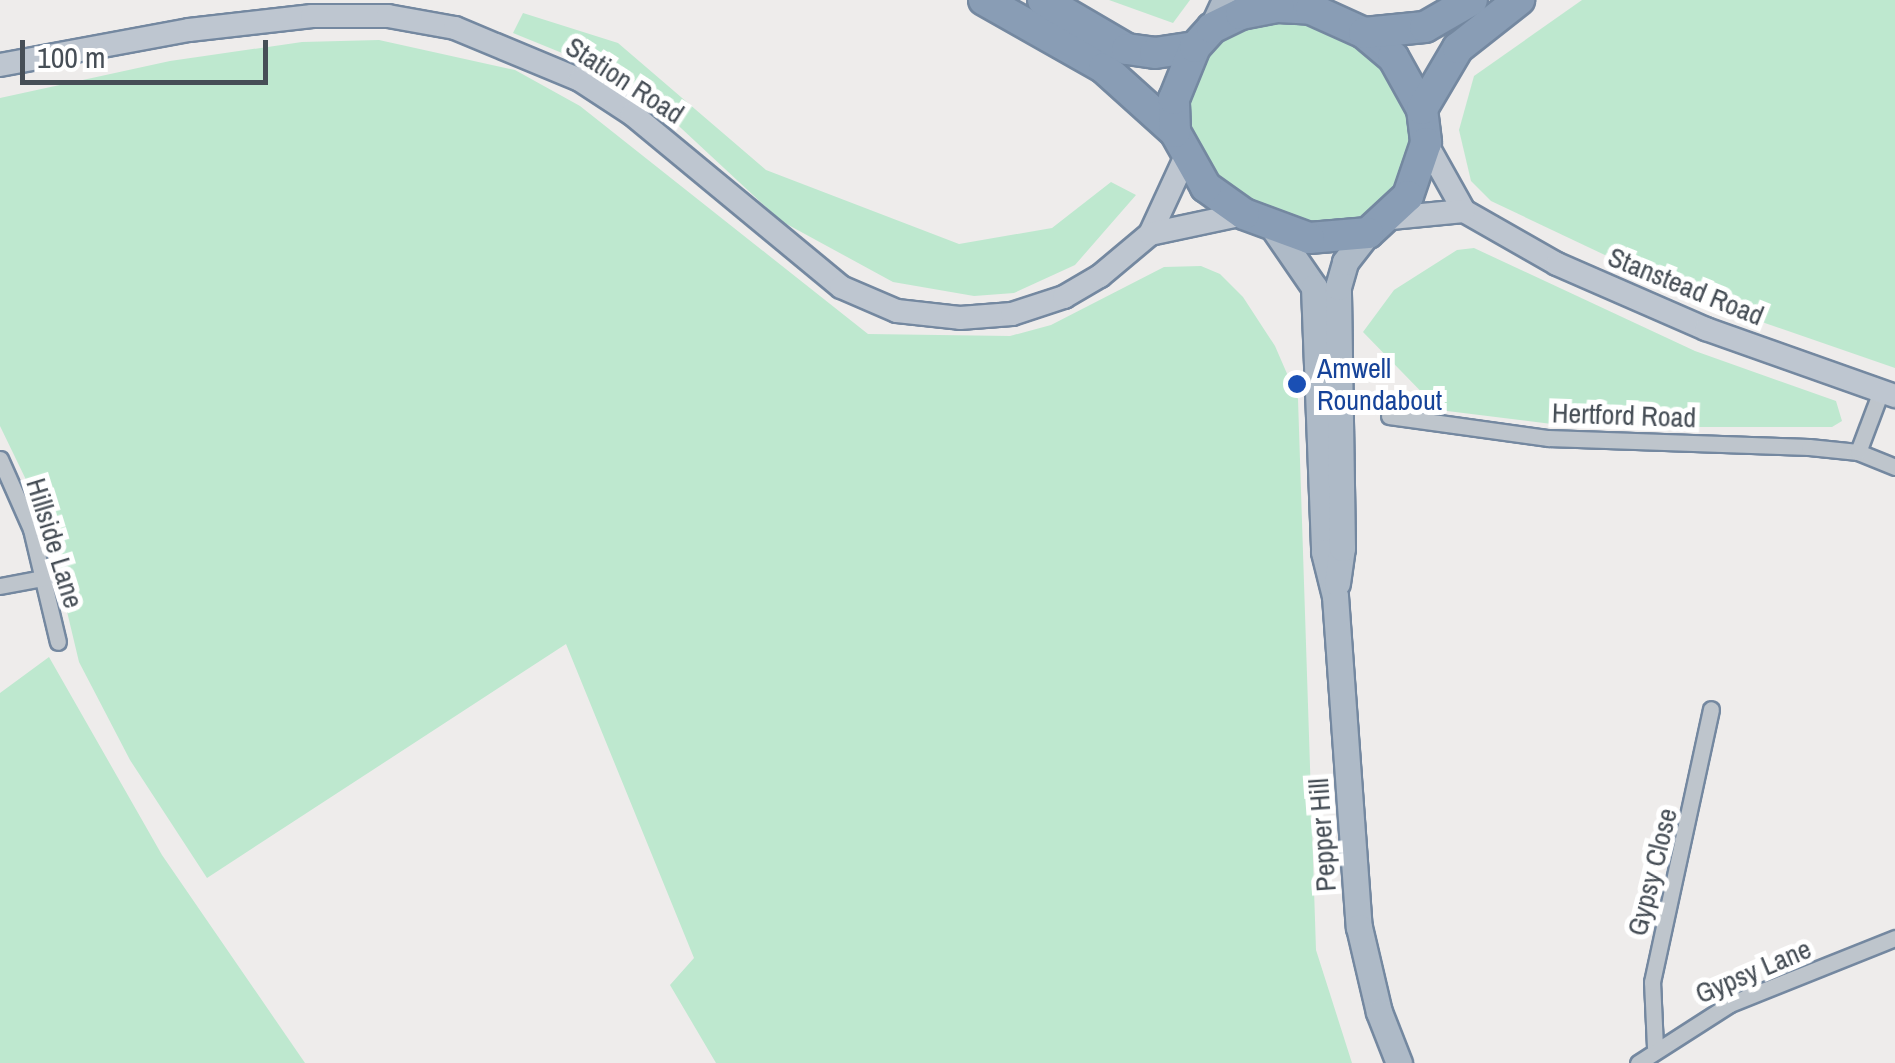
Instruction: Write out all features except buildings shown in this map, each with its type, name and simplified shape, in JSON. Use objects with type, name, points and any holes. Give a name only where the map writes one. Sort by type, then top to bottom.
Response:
[{"type":"highway","points":[[984,0],[1104,68],[1181,144],[1206,187],[1244,214],[1274,229],[1308,238],[1380,225],[1408,196],[1426,144],[1422,108],[1393,57],[1364,33],[1308,4],[1241,14],[1204,38],[1155,53],[1127,48],[1043,0]]},
{"type":"highway","points":[[1364,33],[1425,27],[1472,0]]},
{"type":"highway","points":[[1422,108],[1458,48],[1519,0]]},
{"type":"highway","points":[[1181,144],[1174,98],[1204,38]]},
{"type":"main road","points":[[1204,38],[1226,0]]},
{"type":"main road","name":"Station Road","points":[[0,65],[312,16],[388,16],[455,28],[580,80],[695,162],[841,287],[897,311],[960,318],[1012,314],[1088,283],[1150,234],[1244,214]]},
{"type":"main road","name":"Station Road","points":[[1150,234],[1181,144]]},
{"type":"main road","points":[[1380,225],[1464,211],[1426,144]]},
{"type":"main road","name":"Stanstead Road","points":[[1464,211],[1627,296],[1888,394]]},
{"type":"main road","name":"Pepper Hill","points":[[1335,596],[1342,548],[1338,287],[1351,251],[1380,225]]},
{"type":"main road","name":"Pepper Hill","points":[[1274,229],[1314,287],[1324,552],[1335,596],[1359,928],[1370,984],[1400,1063]]},
{"type":"street","points":[[1858,452],[1888,394]]},
{"type":"street","name":"Hertford Road","points":[[1389,416],[1548,438],[1858,452],[1895,468]]},
{"type":"street","name":"Hillside Lane","points":[[0,458],[31,529],[58,642]]},
{"type":"street","points":[[0,586],[43,578]]},
{"type":"street","name":"Gypsy Close","points":[[1655,1046],[1652,982],[1711,708]]},
{"type":"street","name":"Gypsy Lane","points":[[1638,1063],[1655,1046],[1762,989],[1895,938]]},
{"type":"green space","points":[[1109,0],[1190,0],[1173,23]]},
{"type":"green space","points":[[1582,0],[1895,0],[1895,368],[1704,302],[1491,201],[1471,181],[1459,130],[1474,76]]},
{"type":"green space","points":[[523,13],[618,43],[766,170],[959,244],[1052,228],[1111,182],[1136,195],[1075,265],[1014,293],[974,296],[893,282],[781,221],[653,102],[599,68],[513,33]]},
{"type":"green space","points":[[1318,20],[1350,34],[1395,73],[1416,132],[1404,178],[1385,202],[1361,219],[1305,227],[1225,189],[1196,154],[1186,110],[1205,53],[1241,23]]},
{"type":"green space","points":[[379,40],[515,70],[580,106],[868,334],[1010,336],[1051,325],[1164,267],[1201,266],[1220,274],[1243,297],[1275,346],[1298,399],[1316,950],[1352,1063],[716,1063],[670,985],[694,958],[566,644],[207,878],[130,760],[79,662],[45,519],[0,426],[0,98],[170,61],[302,42]]},
{"type":"green space","points":[[1474,248],[1695,351],[1836,401],[1842,421],[1832,427],[1576,427],[1439,410],[1363,332],[1394,290],[1457,250]]},
{"type":"green space","points":[[49,657],[162,855],[305,1063],[0,1063],[0,693]]},
{"type":"place","name":"Amwell Roundabout","points":[[1297,384]]}]
